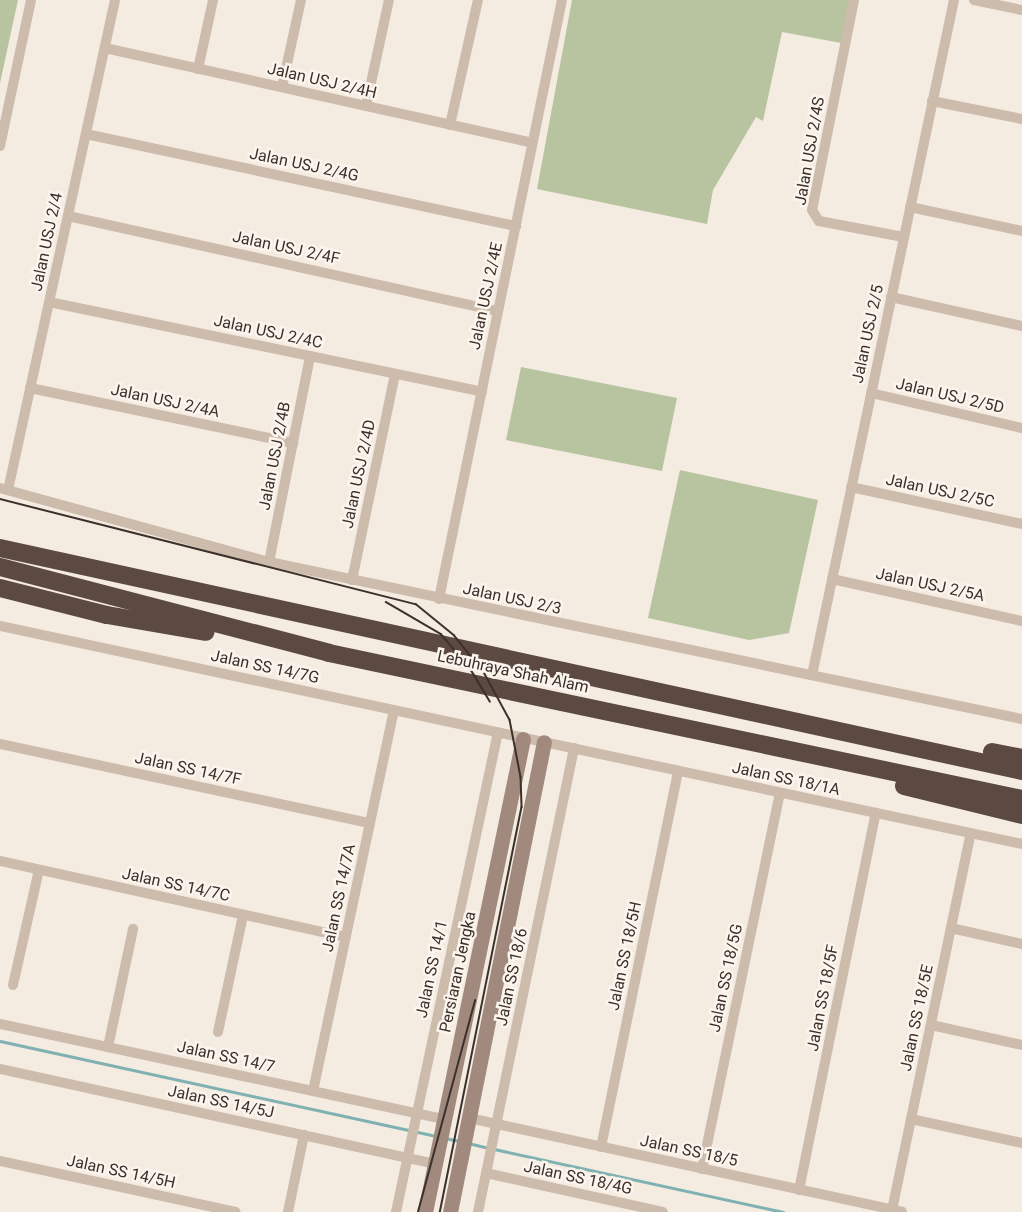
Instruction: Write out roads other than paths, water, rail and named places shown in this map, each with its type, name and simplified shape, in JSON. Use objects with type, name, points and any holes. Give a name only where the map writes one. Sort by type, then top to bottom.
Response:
[{"type":"highway","name":"Lebuhraya Shah Alam","points":[[0,548],[1022,771]]},
{"type":"highway","name":"Lebuhraya Shah Alam","points":[[0,567],[329,653],[1022,799]]},
{"type":"highway","points":[[0,588],[107,615],[329,653]]},
{"type":"highway","points":[[692,699],[813,715],[1022,758]]},
{"type":"highway","points":[[682,727],[1022,815]]},
{"type":"main road","name":"Persiaran Jengka","points":[[425,1212],[521,758],[523,739]]},
{"type":"main road","points":[[450,1212],[544,742]]},
{"type":"main road","points":[[521,758],[532,753],[540,763]]},
{"type":"street","points":[[0,146],[31,0]]},
{"type":"street","name":"Jalan USJ 2/4","points":[[4,489],[30,388],[115,0]]},
{"type":"street","points":[[198,69],[213,0]]},
{"type":"street","points":[[282,87],[302,0]]},
{"type":"street","points":[[366,106],[389,0]]},
{"type":"street","points":[[450,125],[478,0]]},
{"type":"street","name":"Jalan USJ 2/4E","points":[[439,599],[562,0]]},
{"type":"street","name":"Jalan USJ 2/4S","points":[[854,0],[812,210],[819,221],[904,237]]},
{"type":"street","name":"Jalan USJ 2/5","points":[[812,675],[954,0]]},
{"type":"street","points":[[974,0],[1022,10]]},
{"type":"street","name":"Jalan USJ 2/4H","points":[[105,48],[533,143]]},
{"type":"street","points":[[932,101],[1022,119]]},
{"type":"street","name":"Jalan USJ 2/4G","points":[[86,134],[516,226]]},
{"type":"street","points":[[910,207],[1022,231]]},
{"type":"street","name":"Jalan USJ 2/4F","points":[[68,216],[498,310]]},
{"type":"street","points":[[891,297],[1022,326]]},
{"type":"street","name":"Jalan USJ 2/4C","points":[[49,302],[482,392]]},
{"type":"street","name":"Jalan USJ 2/4B","points":[[269,562],[310,356]]},
{"type":"street","name":"Jalan USJ 2/4D","points":[[352,580],[396,374]]},
{"type":"street","name":"Jalan USJ 2/4A","points":[[30,388],[293,443]]},
{"type":"street","name":"Jalan USJ 2/5D","points":[[871,393],[1022,428]]},
{"type":"street","name":"Jalan USJ 2/5C","points":[[851,487],[1022,524]]},
{"type":"street","name":"Jalan USJ 2/3","points":[[4,489],[269,562],[1022,719]]},
{"type":"street","name":"Jalan USJ 2/5A","points":[[832,579],[1022,621]]},
{"type":"street","name":"Jalan SS 14/7G","points":[[0,626],[523,739]]},
{"type":"street","name":"Jalan SS 14/7A","points":[[313,1091],[394,711]]},
{"type":"street","name":"Jalan SS 14/1","points":[[396,1212],[498,733]]},
{"type":"street","points":[[523,739],[544,742]]},
{"type":"street","name":"Jalan SS 18/1A","points":[[544,742],[1022,844]]},
{"type":"street","name":"Jalan SS 14/7F","points":[[0,744],[370,823]]},
{"type":"street","name":"Jalan SS 18/6","points":[[478,1212],[574,748]]},
{"type":"street","name":"Jalan SS 18/5H","points":[[601,1147],[678,771]]},
{"type":"street","name":"Jalan SS 18/5G","points":[[702,1169],[780,793]]},
{"type":"street","name":"Jalan SS 18/5F","points":[[799,1190],[876,813]]},
{"type":"street","name":"Jalan SS 18/5E","points":[[897,1211],[911,1119],[971,833]]},
{"type":"street","name":"Jalan SS 14/7C","points":[[0,861],[346,937]]},
{"type":"street","points":[[13,985],[39,870]]},
{"type":"street","points":[[218,1032],[243,915]]},
{"type":"street","points":[[951,928],[1022,944]]},
{"type":"street","points":[[108,1047],[133,929]]},
{"type":"street","name":"Jalan SS 14/7","points":[[0,1024],[417,1113],[442,1132]]},
{"type":"street","points":[[931,1025],[1022,1045]]},
{"type":"street","name":"Jalan SS 14/5J","points":[[0,1069],[435,1164]]},
{"type":"street","name":"Jalan SS 18/5","points":[[469,1118],[897,1211]]},
{"type":"street","points":[[911,1119],[1022,1143]]},
{"type":"street","points":[[288,1212],[303,1135]]},
{"type":"street","name":"Jalan SS 14/5H","points":[[0,1161],[236,1212]]},
{"type":"street","name":"Jalan SS 18/4G","points":[[486,1173],[663,1212]]},
{"type":"waterway","points":[[0,1041],[435,1136]]},
{"type":"waterway","points":[[445,1138],[459,1141]]},
{"type":"waterway","points":[[468,1143],[488,1148]]},
{"type":"waterway","points":[[494,1149],[783,1212]]},
{"type":"tram line","points":[[0,499],[416,604],[454,635],[485,674],[510,720],[521,777],[522,807],[440,1212]]},
{"type":"tram line","points":[[386,602],[441,634],[470,668],[490,701]]},
{"type":"tram line","points":[[418,1212],[475,1001]]}]
